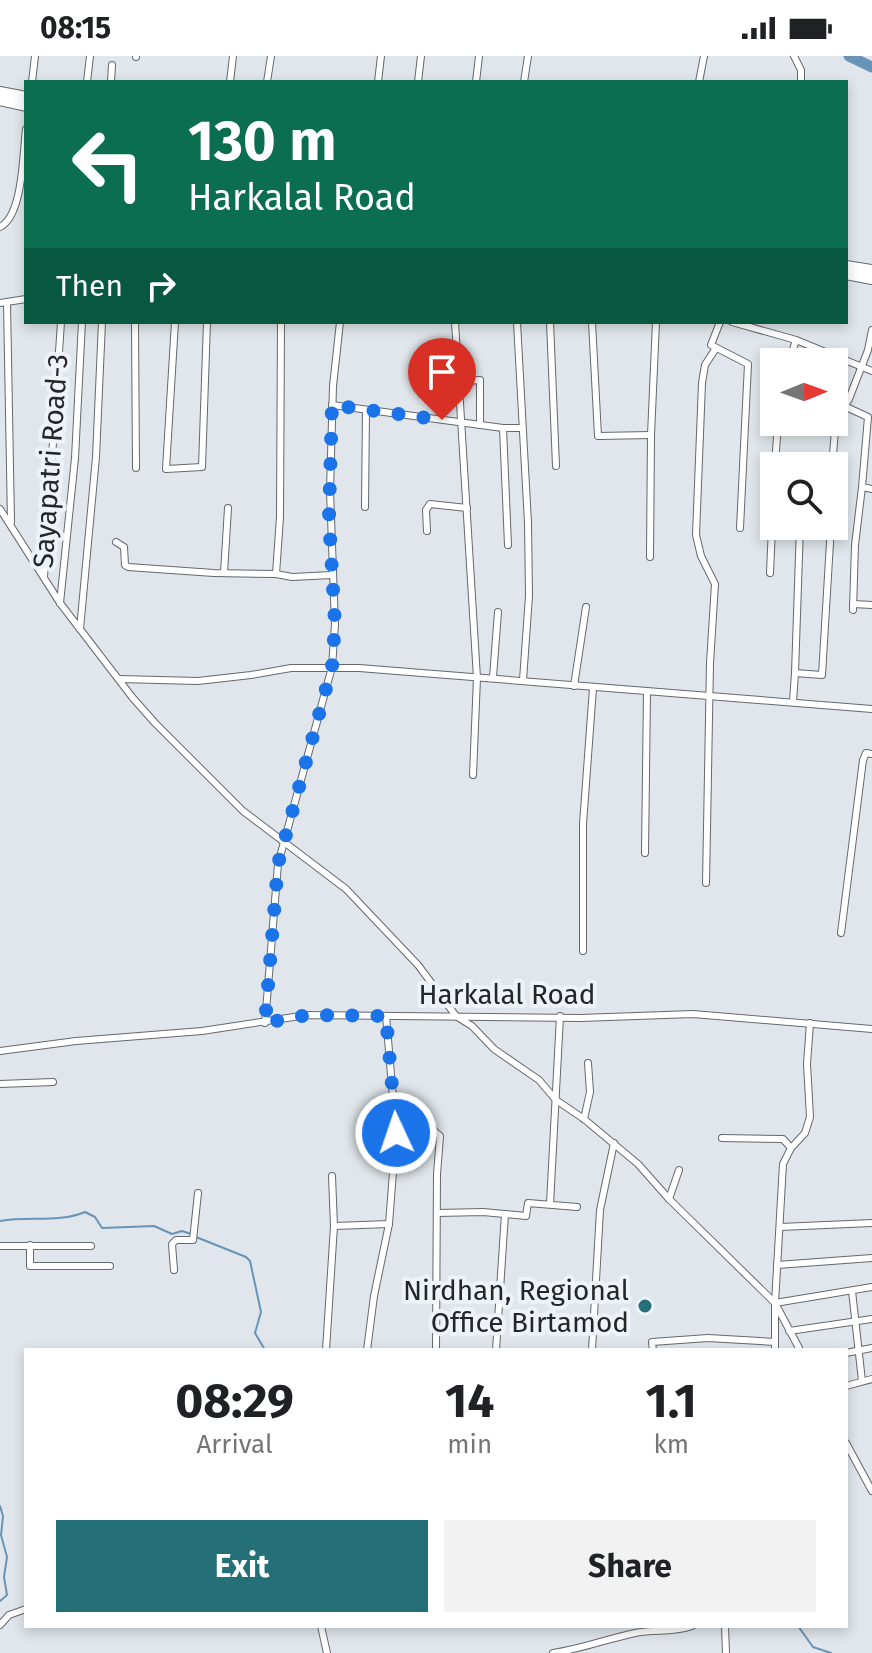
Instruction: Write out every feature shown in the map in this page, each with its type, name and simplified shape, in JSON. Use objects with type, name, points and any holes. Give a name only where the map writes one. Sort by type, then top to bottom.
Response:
[{"type":"main road","points":[[0,92],[24,97]]},
{"type":"main road","points":[[0,100],[24,106]]},
{"type":"main road","points":[[848,266],[872,270]]},
{"type":"main road","points":[[848,274],[872,279]]},
{"type":"street","points":[[32,80],[35,56]]},
{"type":"street","points":[[87,80],[90,56]]},
{"type":"street","points":[[230,80],[233,56]]},
{"type":"street","points":[[267,80],[271,56]]},
{"type":"street","points":[[378,80],[381,56]]},
{"type":"street","points":[[418,80],[421,56]]},
{"type":"street","points":[[476,80],[479,56]]},
{"type":"street","points":[[524,80],[528,56]]},
{"type":"street","points":[[699,80],[704,56]]},
{"type":"street","points":[[794,56],[801,70],[801,80]]},
{"type":"street","points":[[111,80],[112,65]]},
{"type":"street","points":[[0,227],[8,223],[16,205],[24,144]]},
{"type":"street","points":[[11,525],[3,302],[24,299]]},
{"type":"street","points":[[44,577],[61,324]]},
{"type":"street","name":"Sayapatri Road-3","points":[[60,603],[75,458],[82,324]]},
{"type":"street","points":[[80,629],[96,457],[102,324]]},
{"type":"street","points":[[135,324],[136,468]]},
{"type":"street","points":[[175,324],[166,469],[202,467],[207,324]]},
{"type":"street","points":[[276,574],[280,517],[281,324]]},
{"type":"street","points":[[265,1023],[278,864],[332,667],[335,624],[329,518],[332,405],[340,324]]},
{"type":"street","points":[[455,324],[477,678],[473,775]]},
{"type":"street","points":[[517,324],[529,596],[523,680]]},
{"type":"street","points":[[550,324],[556,466]]},
{"type":"street","points":[[592,324],[598,436],[651,435]]},
{"type":"street","points":[[650,557],[656,324]]},
{"type":"street","points":[[719,324],[711,345],[748,364],[740,528]]},
{"type":"street","points":[[739,324],[796,340],[872,371]]},
{"type":"street","points":[[848,397],[861,368],[872,330]]},
{"type":"street","points":[[793,348],[796,340]]},
{"type":"street","points":[[706,883],[709,695],[715,584],[701,556],[696,535],[702,383],[705,365],[716,348]]},
{"type":"street","points":[[465,386],[465,381],[480,380],[480,425]]},
{"type":"street","points":[[332,405],[522,428]]},
{"type":"street","points":[[848,408],[870,417],[855,545],[853,607],[872,605]]},
{"type":"street","points":[[365,507],[366,410]]},
{"type":"street","points":[[503,428],[508,545]]},
{"type":"street","points":[[862,487],[872,489]]},
{"type":"street","points":[[427,531],[426,510],[430,504],[467,508]]},
{"type":"street","points":[[224,573],[228,508]]},
{"type":"street","points":[[0,509],[60,603],[155,723],[243,811],[348,892],[418,965],[456,1016],[472,1026],[494,1049],[539,1080],[556,1100],[638,1164],[669,1199],[775,1303],[799,1348]]},
{"type":"street","points":[[0,509],[0,524]]},
{"type":"street","points":[[770,573],[771,540]]},
{"type":"street","points":[[793,702],[800,540]]},
{"type":"street","points":[[795,673],[822,675],[830,540]]},
{"type":"street","points":[[116,542],[124,547],[128,567],[292,577],[332,575]]},
{"type":"street","points":[[574,686],[586,607]]},
{"type":"street","points":[[493,677],[498,612]]},
{"type":"street","points":[[119,679],[198,681],[291,668],[332,667],[493,677],[593,688],[872,709]]},
{"type":"street","points":[[583,951],[583,824],[593,688]]},
{"type":"street","points":[[645,853],[647,692]]},
{"type":"street","points":[[841,933],[863,756],[872,754]]},
{"type":"street","name":"Harkalal Road","points":[[0,1051],[265,1023],[307,1015],[693,1014],[872,1029]]},
{"type":"street","points":[[367,1348],[389,1224],[396,1133],[386,1016]]},
{"type":"street","points":[[550,1204],[560,1016]]},
{"type":"street","points":[[653,1348],[652,1342],[708,1338],[775,1346],[783,1164],[791,1148],[805,1133],[810,1117],[807,1064],[810,1023]]},
{"type":"street","points":[[584,1119],[590,1092],[588,1063]]},
{"type":"street","points":[[0,1084],[53,1082]]},
{"type":"street","points":[[396,1133],[433,1130],[440,1136],[436,1348]]},
{"type":"street","points":[[722,1138],[783,1139],[791,1148]]},
{"type":"street","points":[[592,1348],[600,1210],[614,1143]]},
{"type":"street","points":[[669,1199],[679,1170]]},
{"type":"street","points":[[326,1348],[334,1226],[332,1176]]},
{"type":"street","points":[[174,1270],[172,1244],[176,1240],[193,1240],[198,1193]]},
{"type":"street","points":[[437,1213],[526,1216],[528,1203],[577,1207]]},
{"type":"street","points":[[496,1348],[505,1214]]},
{"type":"street","points":[[780,1227],[872,1223]]},
{"type":"street","points":[[334,1226],[389,1224]]},
{"type":"street","points":[[30,1245],[30,1266],[110,1266]]},
{"type":"street","points":[[0,1246],[91,1246]]},
{"type":"street","points":[[777,1265],[872,1258]]},
{"type":"street","points":[[775,1303],[872,1287]]},
{"type":"street","points":[[852,1291],[862,1381]]},
{"type":"street","points":[[789,1331],[872,1319]]},
{"type":"street","points":[[848,1353],[872,1348]]},
{"type":"street","points":[[848,1385],[872,1379]]},
{"type":"street","points":[[848,1446],[868,1476],[872,1491]]},
{"type":"street","points":[[0,1625],[9,1615],[24,1610]]},
{"type":"street","points":[[321,1628],[327,1653]]},
{"type":"street","points":[[553,1653],[638,1632],[669,1633],[685,1628]]},
{"type":"street","points":[[725,1628],[726,1653]]},
{"type":"waterway","points":[[849,56],[872,67]]},
{"type":"waterway","points":[[0,1221],[65,1217],[85,1212],[95,1217],[102,1228],[154,1226],[172,1234],[182,1231],[191,1234]]},
{"type":"waterway","points":[[196,1237],[250,1261],[261,1312],[255,1333],[264,1348]]},
{"type":"waterway","points":[[0,1506],[3,1516],[1,1535],[7,1557],[4,1577],[7,1595],[0,1601]]},
{"type":"waterway","points":[[799,1628],[813,1647],[831,1653]]},
{"type":"place","name":"Nirdhan, Regional Office Birtamod","points":[[645,1306]]},
{"type":"route","points":[[396,1133],[395,1093],[386,1016],[307,1015],[265,1023],[278,864],[332,667],[335,624],[329,518],[332,405],[442,420]]}]
